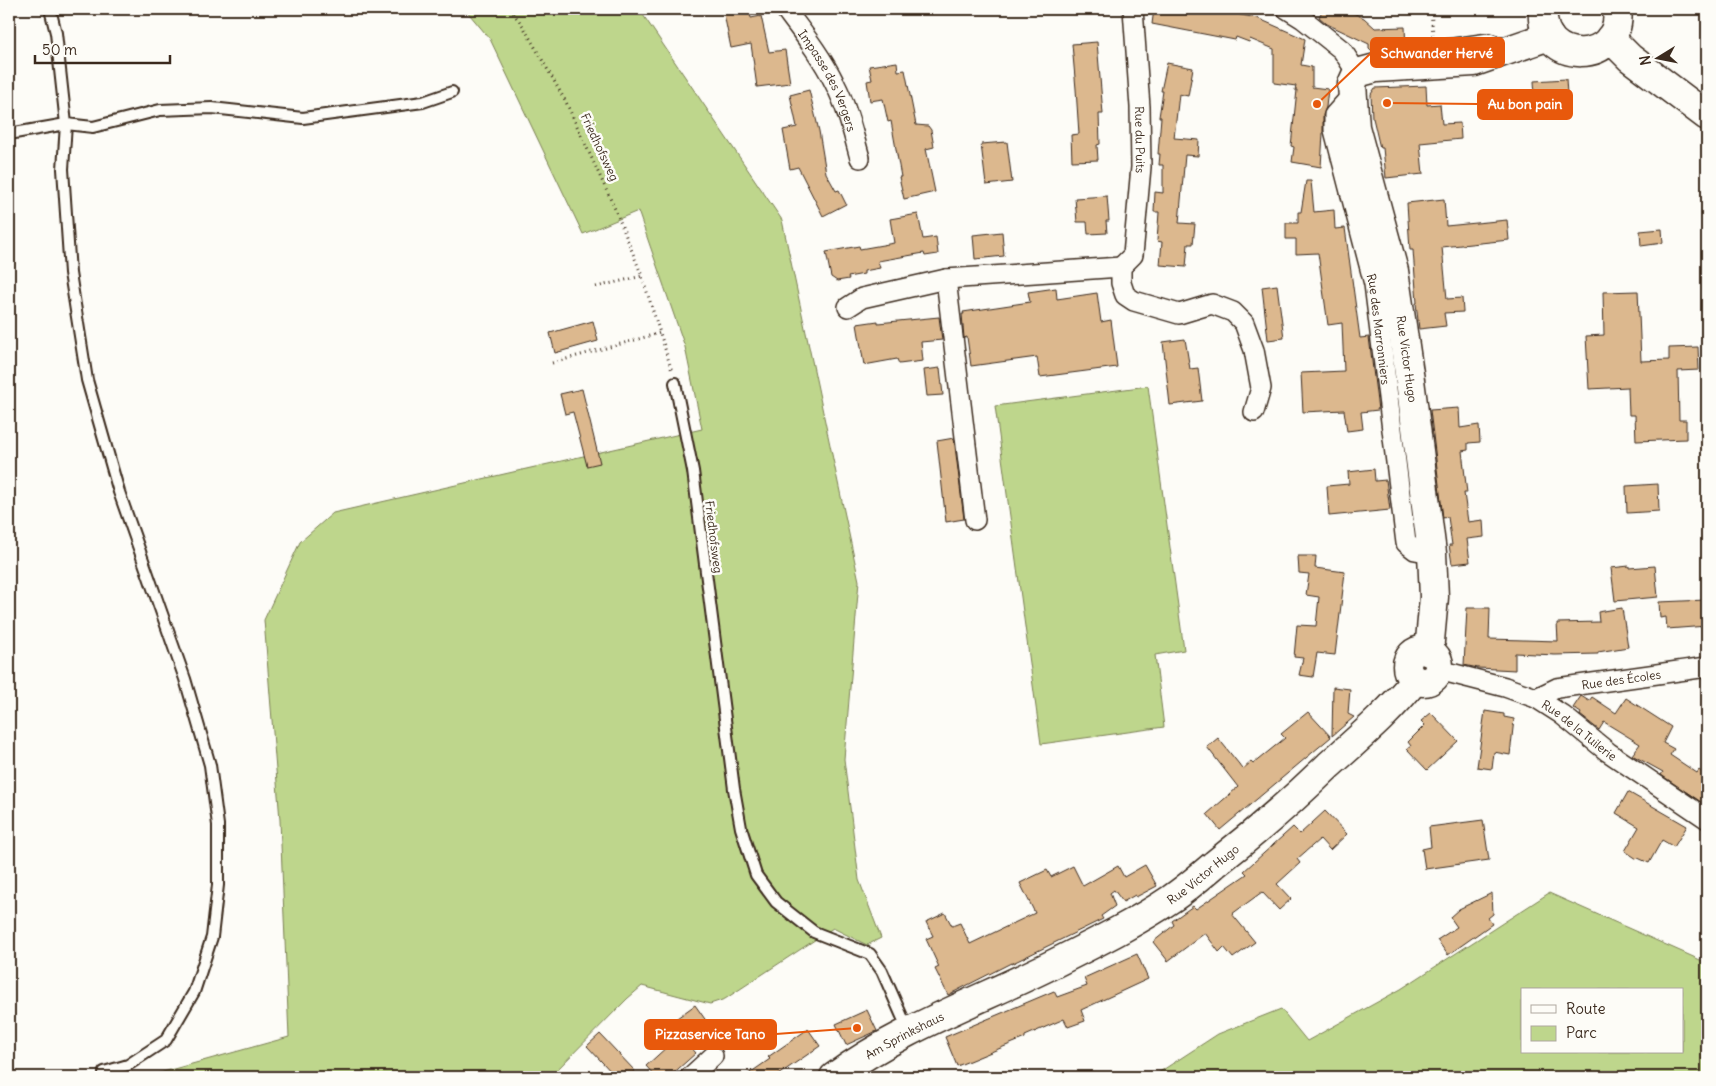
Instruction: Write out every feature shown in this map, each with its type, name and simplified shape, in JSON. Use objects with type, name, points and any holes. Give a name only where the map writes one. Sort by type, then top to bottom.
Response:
[{"type":"street","name":"Impasse des Vergers","points":[[785,9],[819,56],[836,84],[849,119],[860,158]]},
{"type":"street","name":"Rue du Puits","points":[[1121,267],[1133,255],[1141,167],[1140,107],[1133,9]]},
{"type":"street","points":[[1287,9],[1303,19],[1342,50],[1354,84],[1376,68],[1474,62],[1549,36]]},
{"type":"street","points":[[1543,9],[1544,23],[1549,36],[1565,50],[1579,53],[1593,50],[1606,43],[1616,26],[1618,9]]},
{"type":"street","points":[[1610,38],[1630,58],[1707,116]]},
{"type":"street","name":"Rue Victor Hugo","points":[[951,1011],[1064,959],[1138,920],[1173,898],[1290,802],[1406,692],[1428,667],[1434,597],[1432,553],[1394,271],[1355,127],[1354,84]]},
{"type":"street","points":[[848,307],[862,298],[946,279],[1121,267],[1121,283],[1125,295],[1134,301],[1179,314],[1212,304],[1233,312],[1244,323],[1254,350],[1261,388],[1254,412]]},
{"type":"street","points":[[946,279],[976,520]]},
{"type":"street","name":"Rue de la Tuilerie","points":[[1428,667],[1506,687],[1536,698],[1561,714],[1608,752],[1707,819]]},
{"type":"street","name":"Rue des Écoles","points":[[1536,698],[1557,688],[1707,667]]},
{"type":"street","name":"Am Sprinkshaus","points":[[834,1077],[881,1046],[951,1011]]},
{"type":"street","points":[[690,1077],[713,1056]]},
{"type":"lane","points":[[50,9],[56,33],[66,124],[62,169],[70,273],[87,380],[120,492],[185,680],[210,765],[218,825],[218,885],[212,936],[194,992],[166,1040],[128,1065],[104,1072]]},
{"type":"lane","points":[[9,134],[66,124],[93,127],[160,110],[212,108],[303,118],[423,102],[452,92]]},
{"type":"lane","name":"Friedhofsweg","points":[[675,383],[693,471],[734,789],[748,853],[756,875],[776,902],[814,932],[870,954],[882,971],[908,1031]]},
{"type":"path","name":"Friedhofsweg","points":[[510,9],[523,26],[566,102],[615,209],[642,276],[675,383]]},
{"type":"path","points":[[1432,10],[1433,38]]},
{"type":"path","points":[[596,287],[642,276]]},
{"type":"path","points":[[552,363],[660,333]]},
{"type":"green space","points":[[465,9],[639,9],[782,220],[859,581],[844,759],[859,880],[881,938],[867,945],[833,928],[725,999],[710,1004],[642,986],[550,1077],[145,1077],[289,1037],[280,820],[264,620],[300,542],[333,513],[702,429],[685,347],[638,211],[583,234],[490,39]]},
{"type":"green space","points":[[1148,386],[1184,650],[1155,655],[1164,727],[1041,744],[995,406]]},
{"type":"green space","points":[[1549,893],[1707,963],[1707,1077],[1152,1077],[1218,1034],[1281,1009],[1307,1041],[1401,989]]},
{"type":"building","points":[[723,9],[749,9],[751,18],[761,16],[769,52],[785,50],[790,83],[757,87],[751,44],[731,48]]},
{"type":"building","points":[[1154,9],[1210,9],[1257,18],[1305,39],[1301,65],[1312,67],[1312,87],[1328,89],[1323,115],[1321,167],[1292,162],[1294,147],[1291,146],[1297,90],[1295,90],[1296,86],[1274,83],[1274,49],[1250,39],[1249,42],[1236,37],[1235,40],[1152,24]]},
{"type":"building","points":[[1323,9],[1345,9],[1364,18],[1375,28],[1405,27],[1406,50],[1374,53],[1369,48],[1369,44],[1327,24],[1319,17]]},
{"type":"building","points":[[1097,42],[1103,114],[1099,114],[1100,144],[1097,145],[1098,160],[1072,161],[1071,135],[1079,134],[1072,44]]},
{"type":"building","points":[[897,62],[898,71],[905,70],[916,125],[928,126],[931,130],[934,147],[926,149],[935,192],[904,199],[891,121],[888,122],[883,99],[870,101],[867,81],[872,80],[869,66]]},
{"type":"building","points":[[1167,63],[1193,68],[1188,96],[1179,94],[1174,138],[1199,140],[1198,156],[1185,155],[1179,223],[1195,224],[1193,244],[1188,244],[1186,267],[1160,265],[1162,242],[1157,241],[1159,212],[1154,212],[1155,192],[1163,193],[1163,165],[1159,165],[1160,154],[1158,154],[1161,117],[1159,117],[1163,91],[1161,91]]},
{"type":"building","points":[[1566,79],[1568,109],[1536,111],[1534,81]]},
{"type":"building","points":[[1426,86],[1427,105],[1440,104],[1442,124],[1460,123],[1461,139],[1420,143],[1423,174],[1386,178],[1383,148],[1380,148],[1372,118],[1371,94],[1375,88]]},
{"type":"building","points":[[809,90],[819,131],[826,173],[836,191],[839,190],[846,204],[823,216],[798,167],[790,169],[783,130],[797,127],[790,95]]},
{"type":"building","points":[[1007,142],[1012,182],[986,185],[981,144]]},
{"type":"building","points":[[1306,181],[1311,181],[1314,212],[1334,210],[1335,229],[1345,228],[1360,338],[1369,337],[1378,410],[1361,412],[1363,429],[1347,431],[1344,410],[1303,412],[1301,373],[1344,371],[1342,323],[1328,325],[1318,253],[1296,254],[1296,239],[1286,239],[1286,223],[1298,223],[1298,212],[1301,212]]},
{"type":"building","points":[[1107,196],[1109,221],[1106,221],[1107,233],[1088,234],[1087,222],[1077,222],[1075,198]]},
{"type":"building","points":[[1444,199],[1446,226],[1507,220],[1509,240],[1442,247],[1447,299],[1462,298],[1463,312],[1444,313],[1446,326],[1419,329],[1413,250],[1410,250],[1407,203]]},
{"type":"building","points":[[918,214],[923,239],[936,237],[938,254],[925,256],[924,253],[878,261],[880,268],[864,271],[864,274],[837,281],[831,277],[826,252],[859,246],[860,249],[894,243],[890,219]]},
{"type":"building","points":[[1662,229],[1663,243],[1641,246],[1640,231]]},
{"type":"building","points":[[1002,232],[1004,256],[975,259],[973,235]]},
{"type":"building","points":[[1277,285],[1284,338],[1268,340],[1262,287]]},
{"type":"building","points":[[1056,288],[1057,299],[1097,293],[1101,322],[1111,320],[1117,367],[1040,377],[1037,357],[971,366],[967,337],[964,338],[963,312],[1030,302],[1028,292]]},
{"type":"building","points":[[1638,291],[1641,361],[1669,360],[1669,348],[1698,347],[1699,370],[1678,371],[1679,420],[1686,420],[1686,439],[1636,441],[1635,415],[1629,415],[1628,387],[1589,389],[1586,336],[1604,335],[1603,292]]},
{"type":"building","points":[[939,317],[942,340],[921,342],[923,361],[899,364],[897,359],[864,365],[857,324]]},
{"type":"building","points":[[593,321],[598,341],[555,353],[550,333]]},
{"type":"building","points":[[1185,339],[1190,369],[1198,368],[1202,401],[1170,405],[1163,342]]},
{"type":"building","points":[[940,368],[943,395],[927,396],[924,370]]},
{"type":"building","points":[[582,389],[600,463],[587,466],[573,412],[565,414],[560,394]]},
{"type":"building","points":[[1459,408],[1460,428],[1479,425],[1480,442],[1468,443],[1468,450],[1462,451],[1467,493],[1464,493],[1468,522],[1483,520],[1484,537],[1467,539],[1470,562],[1452,564],[1449,545],[1452,545],[1448,517],[1443,518],[1430,410]]},
{"type":"building","points":[[954,438],[964,519],[946,522],[937,441]]},
{"type":"building","points":[[1374,469],[1375,481],[1386,480],[1390,510],[1329,516],[1327,486],[1349,484],[1348,472]]},
{"type":"building","points":[[1658,484],[1659,511],[1627,513],[1626,486]]},
{"type":"building","points":[[1298,556],[1316,556],[1315,568],[1345,572],[1335,655],[1317,653],[1313,677],[1299,675],[1303,658],[1294,657],[1297,625],[1316,626],[1319,597],[1306,595],[1309,574],[1299,573]]},
{"type":"building","points":[[1629,566],[1629,568],[1655,566],[1658,597],[1615,601],[1611,568]]},
{"type":"building","points":[[1706,600],[1707,626],[1667,629],[1666,617],[1660,618],[1659,602]]},
{"type":"building","points":[[1467,608],[1490,608],[1489,639],[1558,641],[1557,623],[1599,622],[1598,612],[1622,608],[1628,647],[1598,652],[1598,654],[1555,655],[1515,653],[1515,670],[1478,668],[1464,665]]},
{"type":"building","points":[[1333,687],[1350,689],[1348,714],[1354,717],[1332,736]]},
{"type":"building","points":[[1581,696],[1589,701],[1592,697],[1616,713],[1626,698],[1671,727],[1663,743],[1674,749],[1670,755],[1697,773],[1699,770],[1707,776],[1707,806],[1661,775],[1663,772],[1632,755],[1640,744],[1604,722],[1599,730],[1580,715],[1581,713],[1573,708]]},
{"type":"building","points":[[1485,711],[1504,714],[1504,717],[1514,719],[1510,755],[1494,752],[1492,769],[1477,767]]},
{"type":"building","points":[[1308,712],[1331,737],[1220,830],[1207,814],[1238,787],[1207,747],[1218,738],[1243,769],[1251,762],[1253,764],[1285,738],[1281,734]]},
{"type":"building","points":[[1431,713],[1458,741],[1427,770],[1407,749],[1411,746],[1408,742],[1425,725],[1421,721]]},
{"type":"building","points":[[1628,792],[1687,826],[1674,847],[1662,840],[1649,863],[1637,859],[1625,851],[1639,827],[1616,813]]},
{"type":"building","points":[[1325,811],[1347,834],[1330,850],[1320,839],[1297,859],[1300,863],[1277,884],[1291,899],[1279,910],[1262,892],[1232,914],[1255,942],[1233,958],[1224,947],[1219,952],[1205,933],[1168,961],[1153,942],[1174,925],[1172,921],[1193,906],[1196,909],[1247,874],[1244,871],[1293,827],[1300,834]]},
{"type":"building","points":[[1483,820],[1489,860],[1425,869],[1422,849],[1431,847],[1429,827]]},
{"type":"building","points":[[1145,865],[1157,886],[1123,902],[1114,890],[1110,893],[1115,906],[1101,916],[1103,919],[948,995],[935,969],[939,967],[926,939],[933,936],[926,922],[945,913],[952,926],[960,923],[970,944],[1035,913],[1020,883],[1047,870],[1051,877],[1073,866],[1083,886],[1118,866],[1124,877]]},
{"type":"building","points":[[1492,893],[1493,914],[1488,918],[1492,924],[1448,955],[1437,940],[1457,927],[1450,917],[1459,909]]},
{"type":"building","points":[[1137,954],[1148,979],[1081,1010],[1085,1021],[1068,1027],[1064,1019],[1025,1036],[1025,1038],[957,1066],[945,1037],[1054,991],[1057,997],[1087,986],[1084,978]]},
{"type":"building","points":[[695,1005],[707,1022],[689,1035],[677,1018]]},
{"type":"building","points":[[867,1010],[877,1031],[846,1045],[836,1024]]},
{"type":"building","points":[[808,1029],[820,1046],[775,1077],[744,1077],[770,1059],[768,1057]]},
{"type":"building","points":[[600,1034],[635,1071],[628,1077],[616,1077],[587,1046]]},
{"type":"building","points":[[680,1035],[696,1053],[669,1077],[656,1077],[646,1066]]},
{"type":"place","name":"Au bon pain","points":[[1387,103]]},
{"type":"place","name":"Schwander Hervé","points":[[1317,104]]},
{"type":"place","name":"Pizzaservice Tano","points":[[857,1028]]}]
